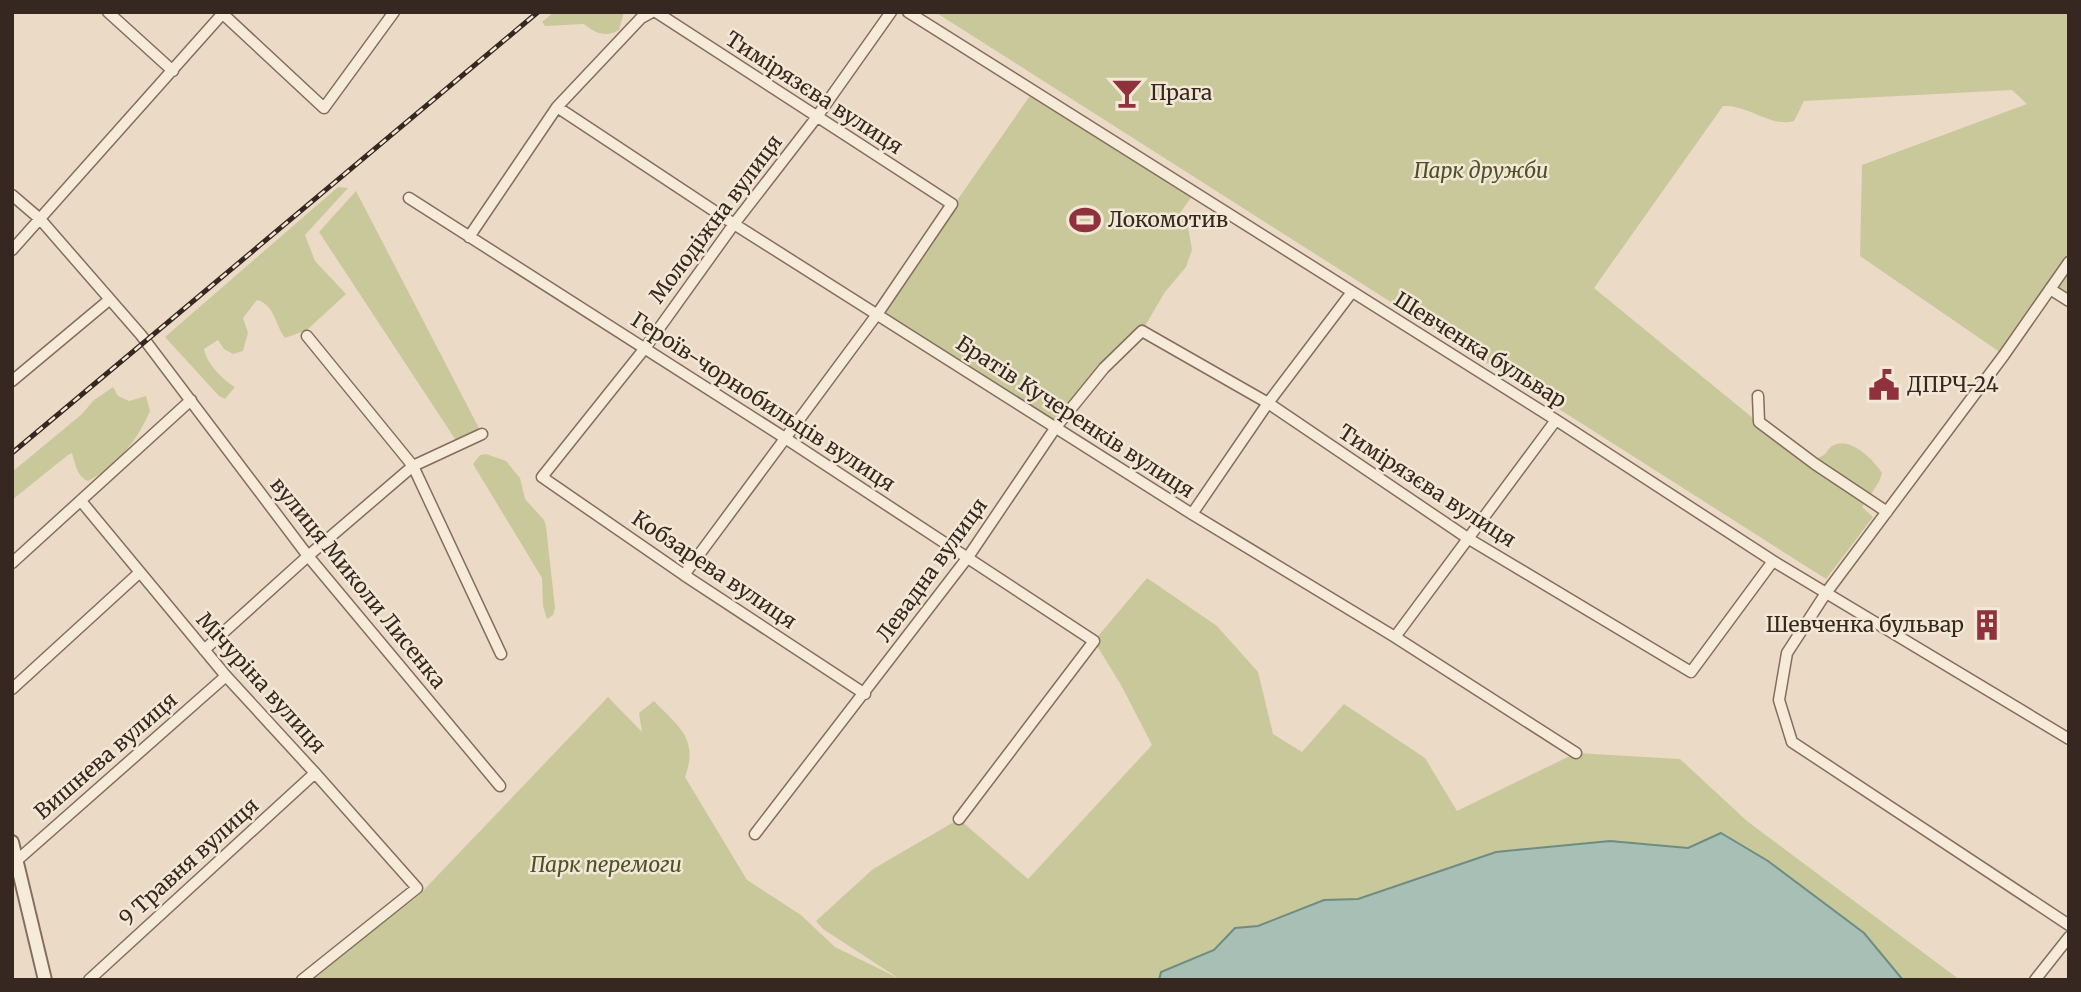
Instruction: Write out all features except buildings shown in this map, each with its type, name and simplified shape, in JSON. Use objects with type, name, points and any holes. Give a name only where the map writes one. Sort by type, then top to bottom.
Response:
[{"type":"street","points":[[108,12],[173,71]]},
{"type":"street","points":[[12,250],[223,13],[324,108],[394,12]]},
{"type":"street","points":[[469,237],[557,107],[641,18],[654,12]]},
{"type":"street","name":"Тимірязєва вулиця","points":[[654,12],[952,204],[878,313]]},
{"type":"street","name":"Молодіжна вулиця","points":[[542,477],[645,348],[734,224],[816,118],[891,12]]},
{"type":"street","name":"Шевченка бульвар","points":[[908,12],[1556,420],[1773,561],[2069,739]]},
{"type":"street","name":"Братів Кучеренків вулиця","points":[[557,107],[734,224],[1576,753]]},
{"type":"street","name":"вулиця Миколи Лисенка","points":[[12,195],[40,219],[141,335],[308,556],[500,786]]},
{"type":"street","name":"Героїв-чорнобильців вулиця","points":[[409,198],[785,438],[1094,641],[959,819]]},
{"type":"street","points":[[2069,262],[1996,366],[1826,593],[1787,653],[1779,700],[1792,741],[2069,925]]},
{"type":"street","points":[[2050,289],[2069,301]]},
{"type":"street","points":[[1192,514],[1268,403],[1352,292]]},
{"type":"street","points":[[12,381],[109,300]]},
{"type":"street","points":[[684,575],[878,313]]},
{"type":"street","name":"Тимірязєва вулиця","points":[[1142,331],[1268,403],[1469,538],[1691,672],[1773,561]]},
{"type":"street","name":"Левадна вулиця","points":[[755,834],[968,557],[1056,427],[1104,368],[1142,331]]},
{"type":"street","points":[[307,337],[413,466],[501,654]]},
{"type":"street","points":[[1758,396],[1759,422],[1815,464],[1887,512]]},
{"type":"street","points":[[12,563],[191,400]]},
{"type":"street","points":[[1395,637],[1556,420]]},
{"type":"street","points":[[204,650],[413,466],[482,434]]},
{"type":"street","name":"Кобзарева вулиця","points":[[542,477],[684,575],[865,694]]},
{"type":"street","name":"Мічуріна вулиця","points":[[81,501],[226,676],[417,888],[302,980]]},
{"type":"street","points":[[12,689],[139,573]]},
{"type":"street","name":"Вишнева вулиця","points":[[15,862],[226,676]]},
{"type":"street","name":"9 Травня вулиця","points":[[89,980],[315,773]]},
{"type":"street","points":[[12,842],[45,980]]},
{"type":"street","points":[[2035,980],[2069,937]]},
{"type":"green space","points":[[554,12],[624,12],[619,30],[605,34],[584,24],[545,26],[542,22]]},
{"type":"green space","name":"Парк дружби","points":[[935,12],[2069,12],[2069,301],[2051,289],[2004,355],[1860,256],[1862,165],[2027,104],[2012,90],[1804,101],[1794,121],[1785,122],[1768,119],[1741,108],[1723,106],[1594,288],[1803,459],[1820,457],[1832,446],[1846,444],[1860,450],[1882,473],[1862,507],[1873,517],[1826,579]]},
{"type":"green space","points":[[1034,90],[1195,192],[1180,213],[1185,216],[1192,250],[1186,267],[1165,292],[1142,331],[1056,427],[878,314]]},
{"type":"green space","points":[[338,187],[348,188],[305,235],[315,261],[346,294],[307,330],[285,338],[268,306],[257,300],[243,318],[248,333],[243,351],[233,354],[224,349],[218,340],[204,349],[216,371],[235,387],[225,399],[219,396],[165,337]]},
{"type":"green space","points":[[356,191],[482,434],[459,445],[319,232]]},
{"type":"green space","points":[[113,387],[118,396],[129,401],[146,396],[150,411],[125,452],[108,468],[88,481],[79,473],[72,453],[12,500],[12,472],[82,414],[93,401]]},
{"type":"green space","points":[[486,454],[506,461],[520,478],[525,499],[544,520],[555,608],[553,615],[547,619],[543,606],[542,578],[473,464],[480,455]]},
{"type":"green space","name":"Парк перемоги","points":[[1147,578],[1217,626],[1258,672],[1273,734],[1302,752],[1344,704],[1425,758],[1457,811],[1576,753],[1680,759],[1747,821],[1960,980],[309,980],[418,896],[608,697],[642,732],[639,713],[654,701],[678,726],[688,743],[690,753],[685,777],[747,880],[801,915],[835,947],[898,978],[823,929],[816,921],[873,869],[959,819],[1028,879],[1152,745],[1121,685],[1094,641]]},
{"type":"shaded area","points":[[1721,833],[1768,861],[1864,933],[1903,980],[1159,980],[1161,972],[1214,950],[1235,928],[1258,926],[1324,900],[1358,899],[1496,852],[1610,841],[1688,848]]},
{"type":"railway","points":[[12,453],[538,12]]},
{"type":"place","name":"Прага","points":[[1127,93]]},
{"type":"place","name":"Локомотив","points":[[1085,220]]},
{"type":"place","name":"ДПРЧ-24","points":[[1884,385]]},
{"type":"place","name":"Шевченка бульвар","points":[[1987,625]]}]
